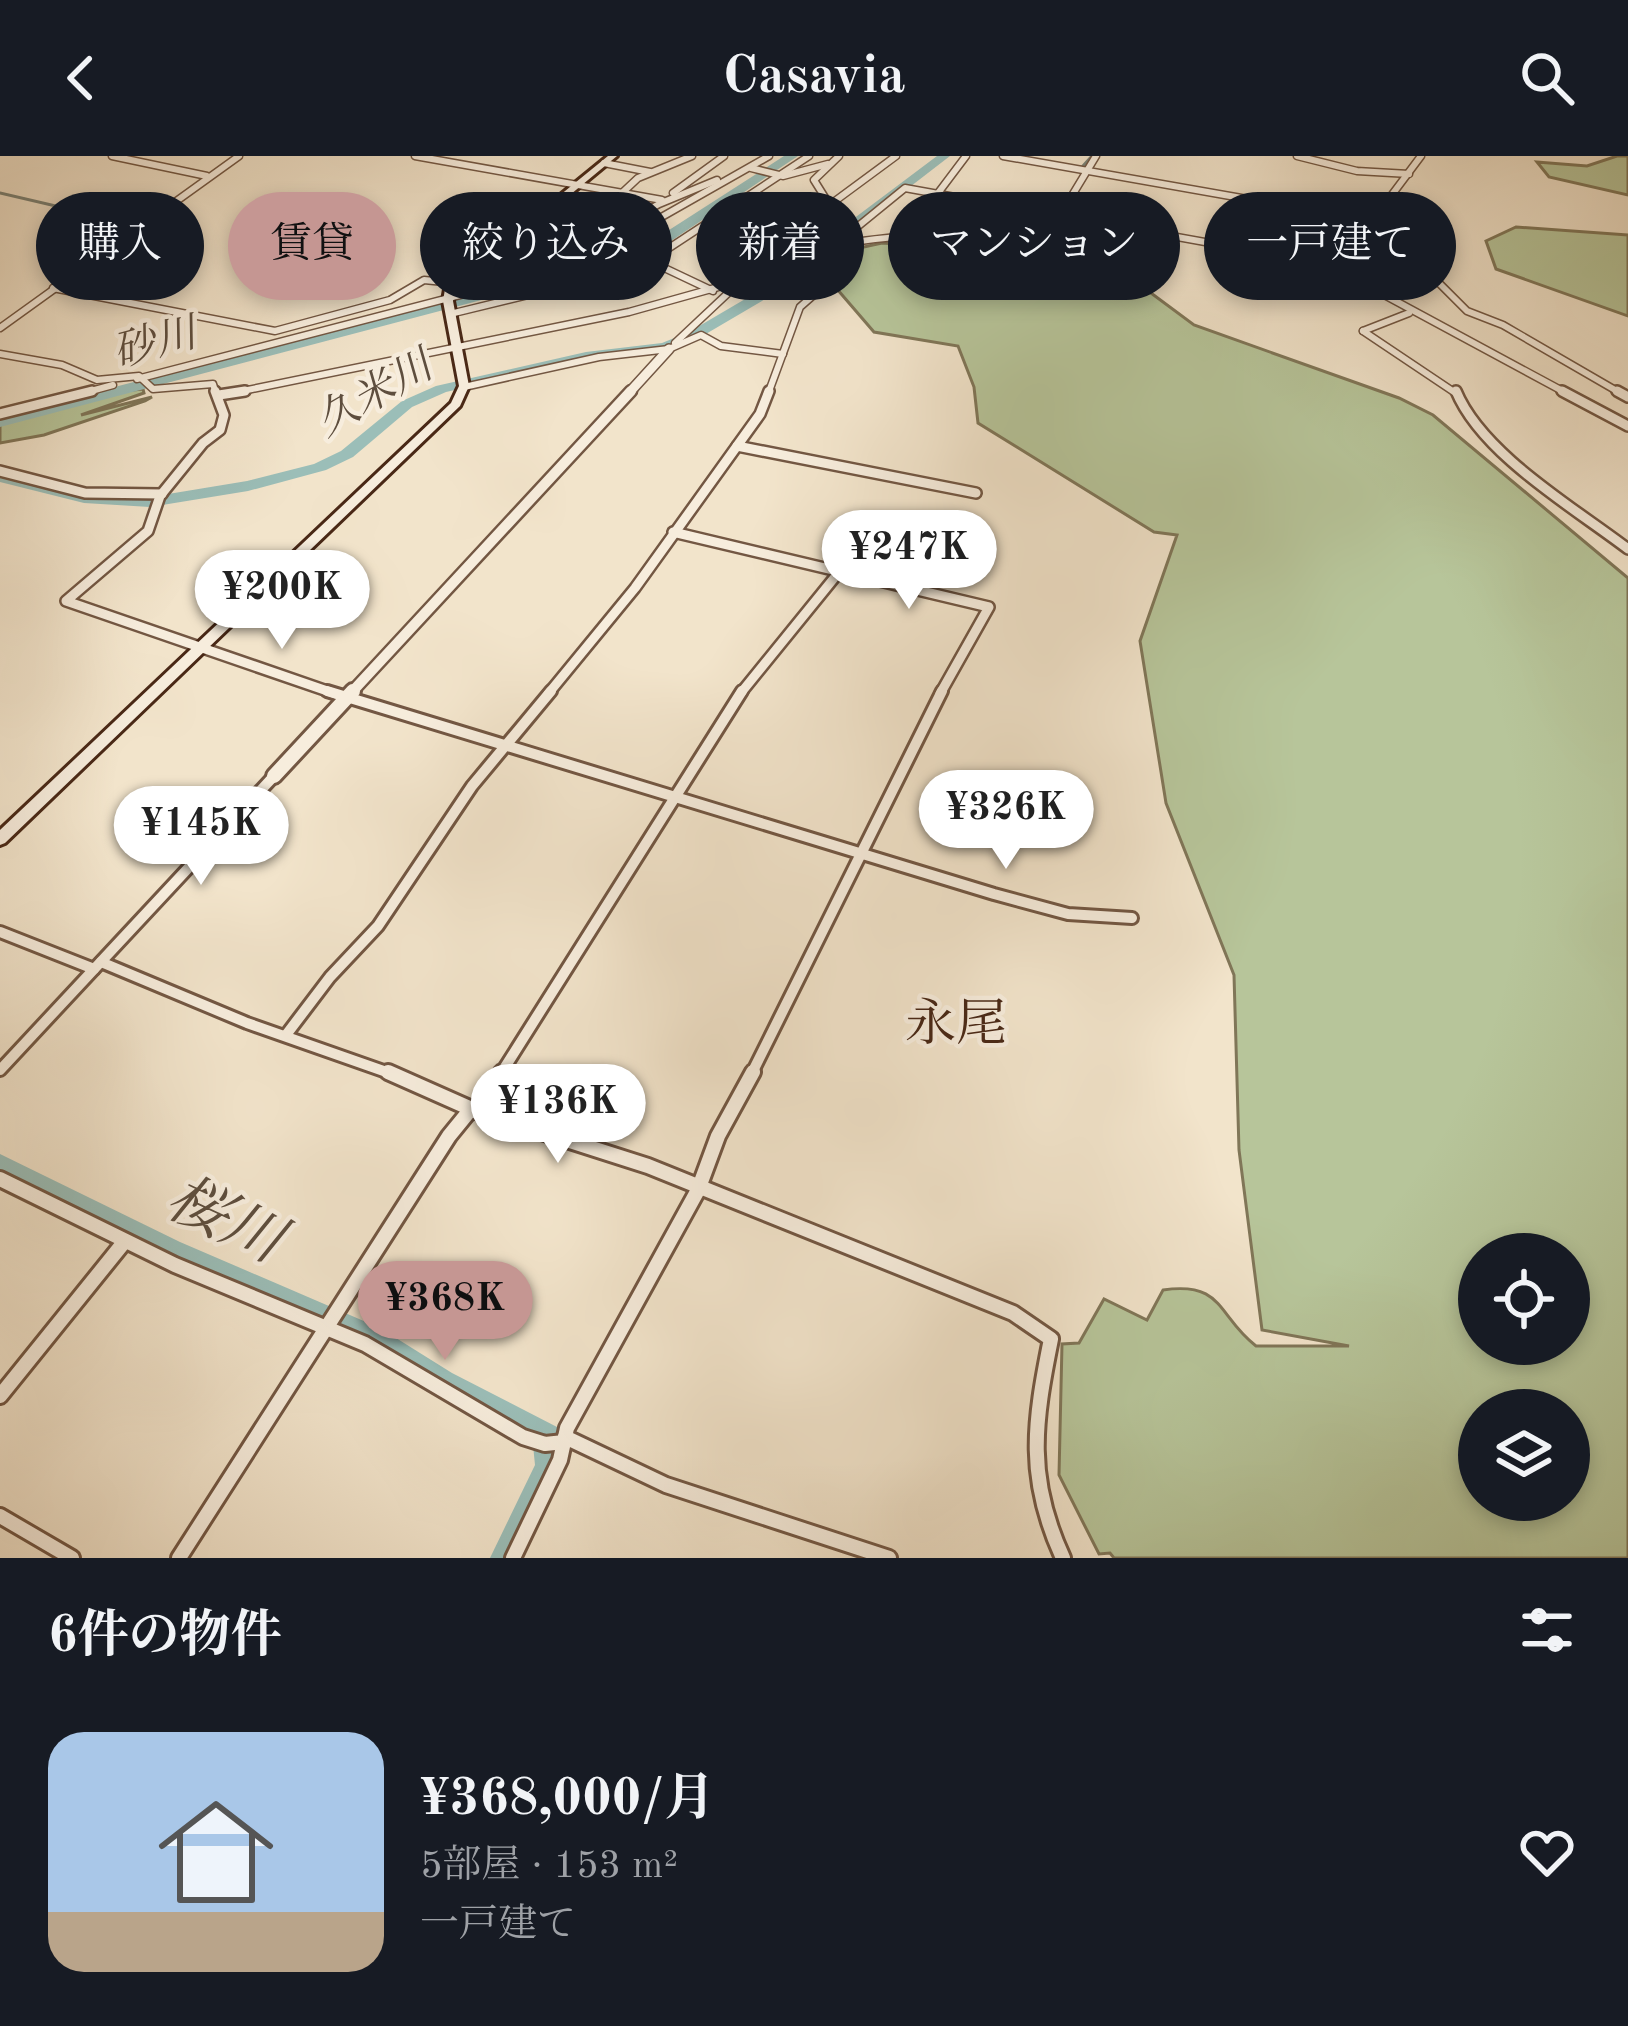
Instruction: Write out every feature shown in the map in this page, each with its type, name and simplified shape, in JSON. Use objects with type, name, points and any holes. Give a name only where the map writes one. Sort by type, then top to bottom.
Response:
[{"type":"main road","points":[[569,192],[609,160]]},
{"type":"main road","points":[[0,839],[436,424],[464,384],[451,300]]},
{"type":"street","points":[[112,156],[207,176]]},
{"type":"street","points":[[186,192],[239,156]]},
{"type":"street","points":[[415,156],[615,192]]},
{"type":"street","points":[[623,192],[634,180],[692,156]]},
{"type":"street","points":[[672,194],[724,156]]},
{"type":"street","points":[[672,197],[749,167],[758,156]]},
{"type":"street","points":[[672,212],[769,156]]},
{"type":"street","points":[[672,246],[809,156]]},
{"type":"street","points":[[822,192],[814,180],[839,156]]},
{"type":"street","points":[[846,192],[896,156]]},
{"type":"street","points":[[939,192],[966,156]]},
{"type":"street","points":[[1003,156],[1209,192]]},
{"type":"street","points":[[1074,192],[1096,156]]},
{"type":"street","points":[[1297,156],[1357,171],[1409,174]]},
{"type":"street","points":[[1394,192],[1421,156]]},
{"type":"street","points":[[609,160],[653,172]]},
{"type":"street","points":[[749,167],[783,176],[829,164]]},
{"type":"street","points":[[864,220],[888,201]]},
{"type":"street","points":[[1180,238],[1319,262],[1628,426]]},
{"type":"street","points":[[113,300],[275,332],[390,300],[420,282]]},
{"type":"street","points":[[219,394],[696,295]]},
{"type":"street","points":[[1456,298],[1467,310],[1503,325],[1628,398]]},
{"type":"street","points":[[0,328],[41,300]]},
{"type":"street","points":[[449,306],[466,300]]},
{"type":"street","points":[[0,414],[476,300]]},
{"type":"street","points":[[0,1070],[674,344],[721,300]]},
{"type":"street","points":[[286,1035],[330,977],[378,926],[472,786],[511,745],[635,588],[760,414],[800,307],[808,300]]},
{"type":"street","points":[[1409,313],[1363,331],[1455,388],[1466,415],[1488,440],[1628,549]]},
{"type":"street","points":[[464,384],[701,335],[721,346],[782,354]]},
{"type":"street","points":[[0,354],[62,365],[103,381],[213,384],[219,394],[224,415],[220,430],[161,495],[148,531],[66,601],[346,697],[862,853],[1068,914],[1132,918]]},
{"type":"street","points":[[737,446],[976,494]]},
{"type":"street","points":[[0,471],[85,493],[161,495]]},
{"type":"street","points":[[513,1558],[557,1442],[698,1190],[718,1136],[791,1002],[934,704],[989,607],[673,532]]},
{"type":"street","points":[[179,1558],[332,1325],[448,1136],[474,1110],[732,704],[839,572]]},
{"type":"street","points":[[0,932],[362,1060],[474,1110],[648,1166],[1013,1313],[1051,1339],[1030,1445],[1040,1501],[1063,1558]]},
{"type":"street","points":[[0,1179],[125,1241],[332,1325],[470,1408],[666,1485],[889,1558]]},
{"type":"street","points":[[0,1396],[125,1241]]},
{"type":"street","points":[[0,1516],[72,1558]]},
{"type":"green space","points":[[1628,156],[1628,195],[1549,177],[1537,162],[1587,166]]},
{"type":"green space","points":[[1516,227],[1628,235],[1628,316],[1496,269],[1486,241]]},
{"type":"green space","points":[[882,243],[888,243],[888,300],[1160,300],[1194,325],[1399,398],[1433,415],[1628,578],[1628,1558],[1114,1558],[1110,1553],[1099,1554],[1059,1475],[1062,1344],[1079,1343],[1104,1299],[1147,1320],[1163,1290],[1198,1291],[1218,1303],[1256,1346],[1349,1346],[1262,1330],[1239,1150],[1234,975],[1166,803],[1140,641],[1177,535],[1154,532],[978,423],[974,387],[958,346],[874,332],[846,300],[864,300],[864,247]]},
{"type":"green space","points":[[143,389],[144,393],[81,415],[152,397],[44,435],[0,443],[0,416],[81,395]]},
{"type":"waterway","name":"砂川","points":[[0,422],[617,260],[657,244],[792,156]]},
{"type":"waterway","name":"久米川","points":[[0,477],[84,498],[150,502],[248,486],[320,467],[347,454],[407,404],[441,389],[586,356],[665,347],[694,335],[757,298],[944,156]]},
{"type":"waterway","points":[[1082,167],[1092,156]]},
{"type":"waterway","points":[[0,193],[36,201]]},
{"type":"waterway","name":"桜川","points":[[0,1166],[171,1251],[370,1338],[442,1383],[547,1437],[550,1467],[505,1558]]},
{"type":"district","name":"永尾","points":[[956,1022]]}]
